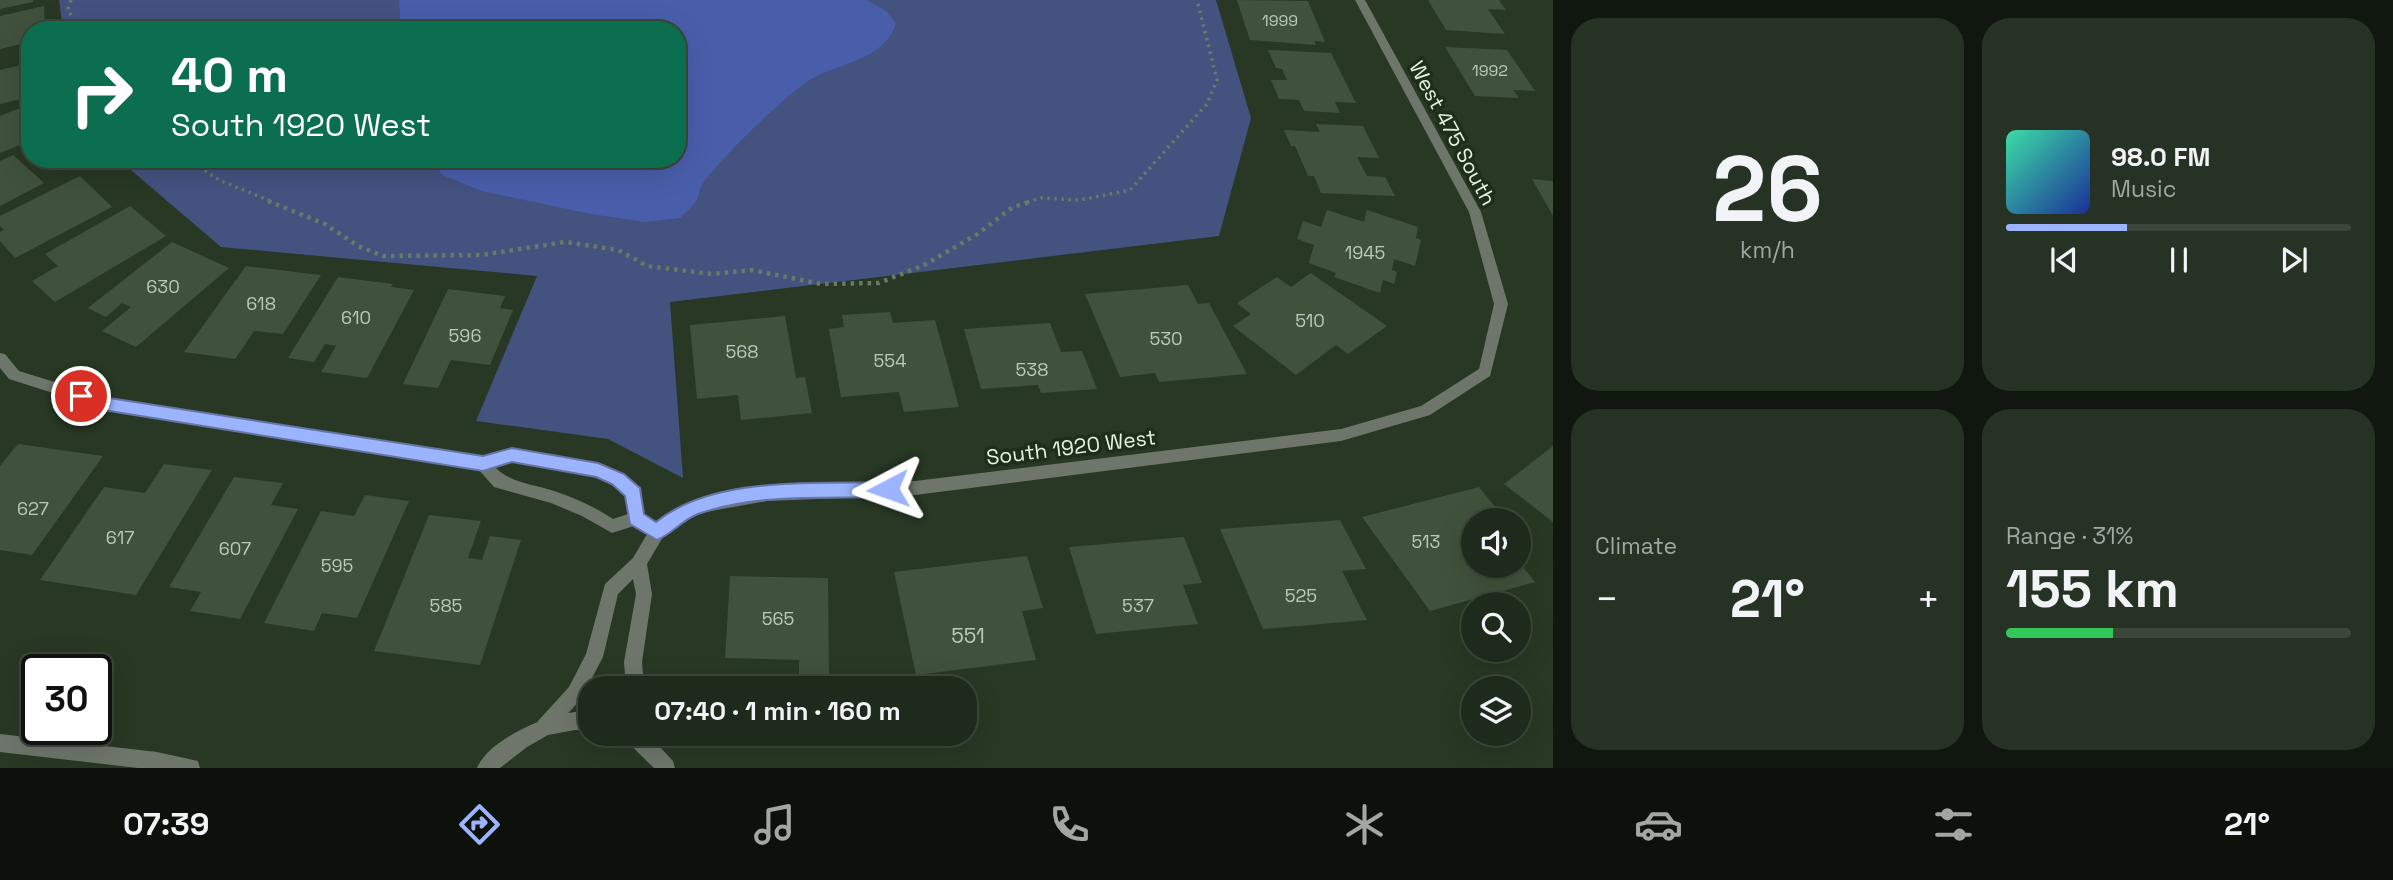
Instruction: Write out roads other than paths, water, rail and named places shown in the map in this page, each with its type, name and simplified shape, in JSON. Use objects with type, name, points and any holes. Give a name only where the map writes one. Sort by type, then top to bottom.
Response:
[{"type":"street","name":"West 475 South","points":[[1360,0],[1475,212],[1501,304],[1485,372]]},
{"type":"street","points":[[0,358],[14,375],[103,403],[483,464],[512,455],[598,470],[618,479],[634,493],[636,519]]},
{"type":"street","name":"South 1920 West","points":[[544,727],[575,693],[594,657],[611,590],[639,563],[657,532],[679,514],[699,506],[767,494],[915,488],[1341,435],[1425,411],[1485,372]]},
{"type":"street","points":[[483,464],[499,482],[553,497],[587,511],[612,526],[636,519],[657,532]]},
{"type":"street","points":[[634,676],[633,662],[644,594],[639,563]]},
{"type":"street","points":[[486,768],[516,741],[544,727],[578,721]]},
{"type":"street","points":[[0,743],[157,761],[191,768]]},
{"type":"street","points":[[646,746],[666,768]]}]
